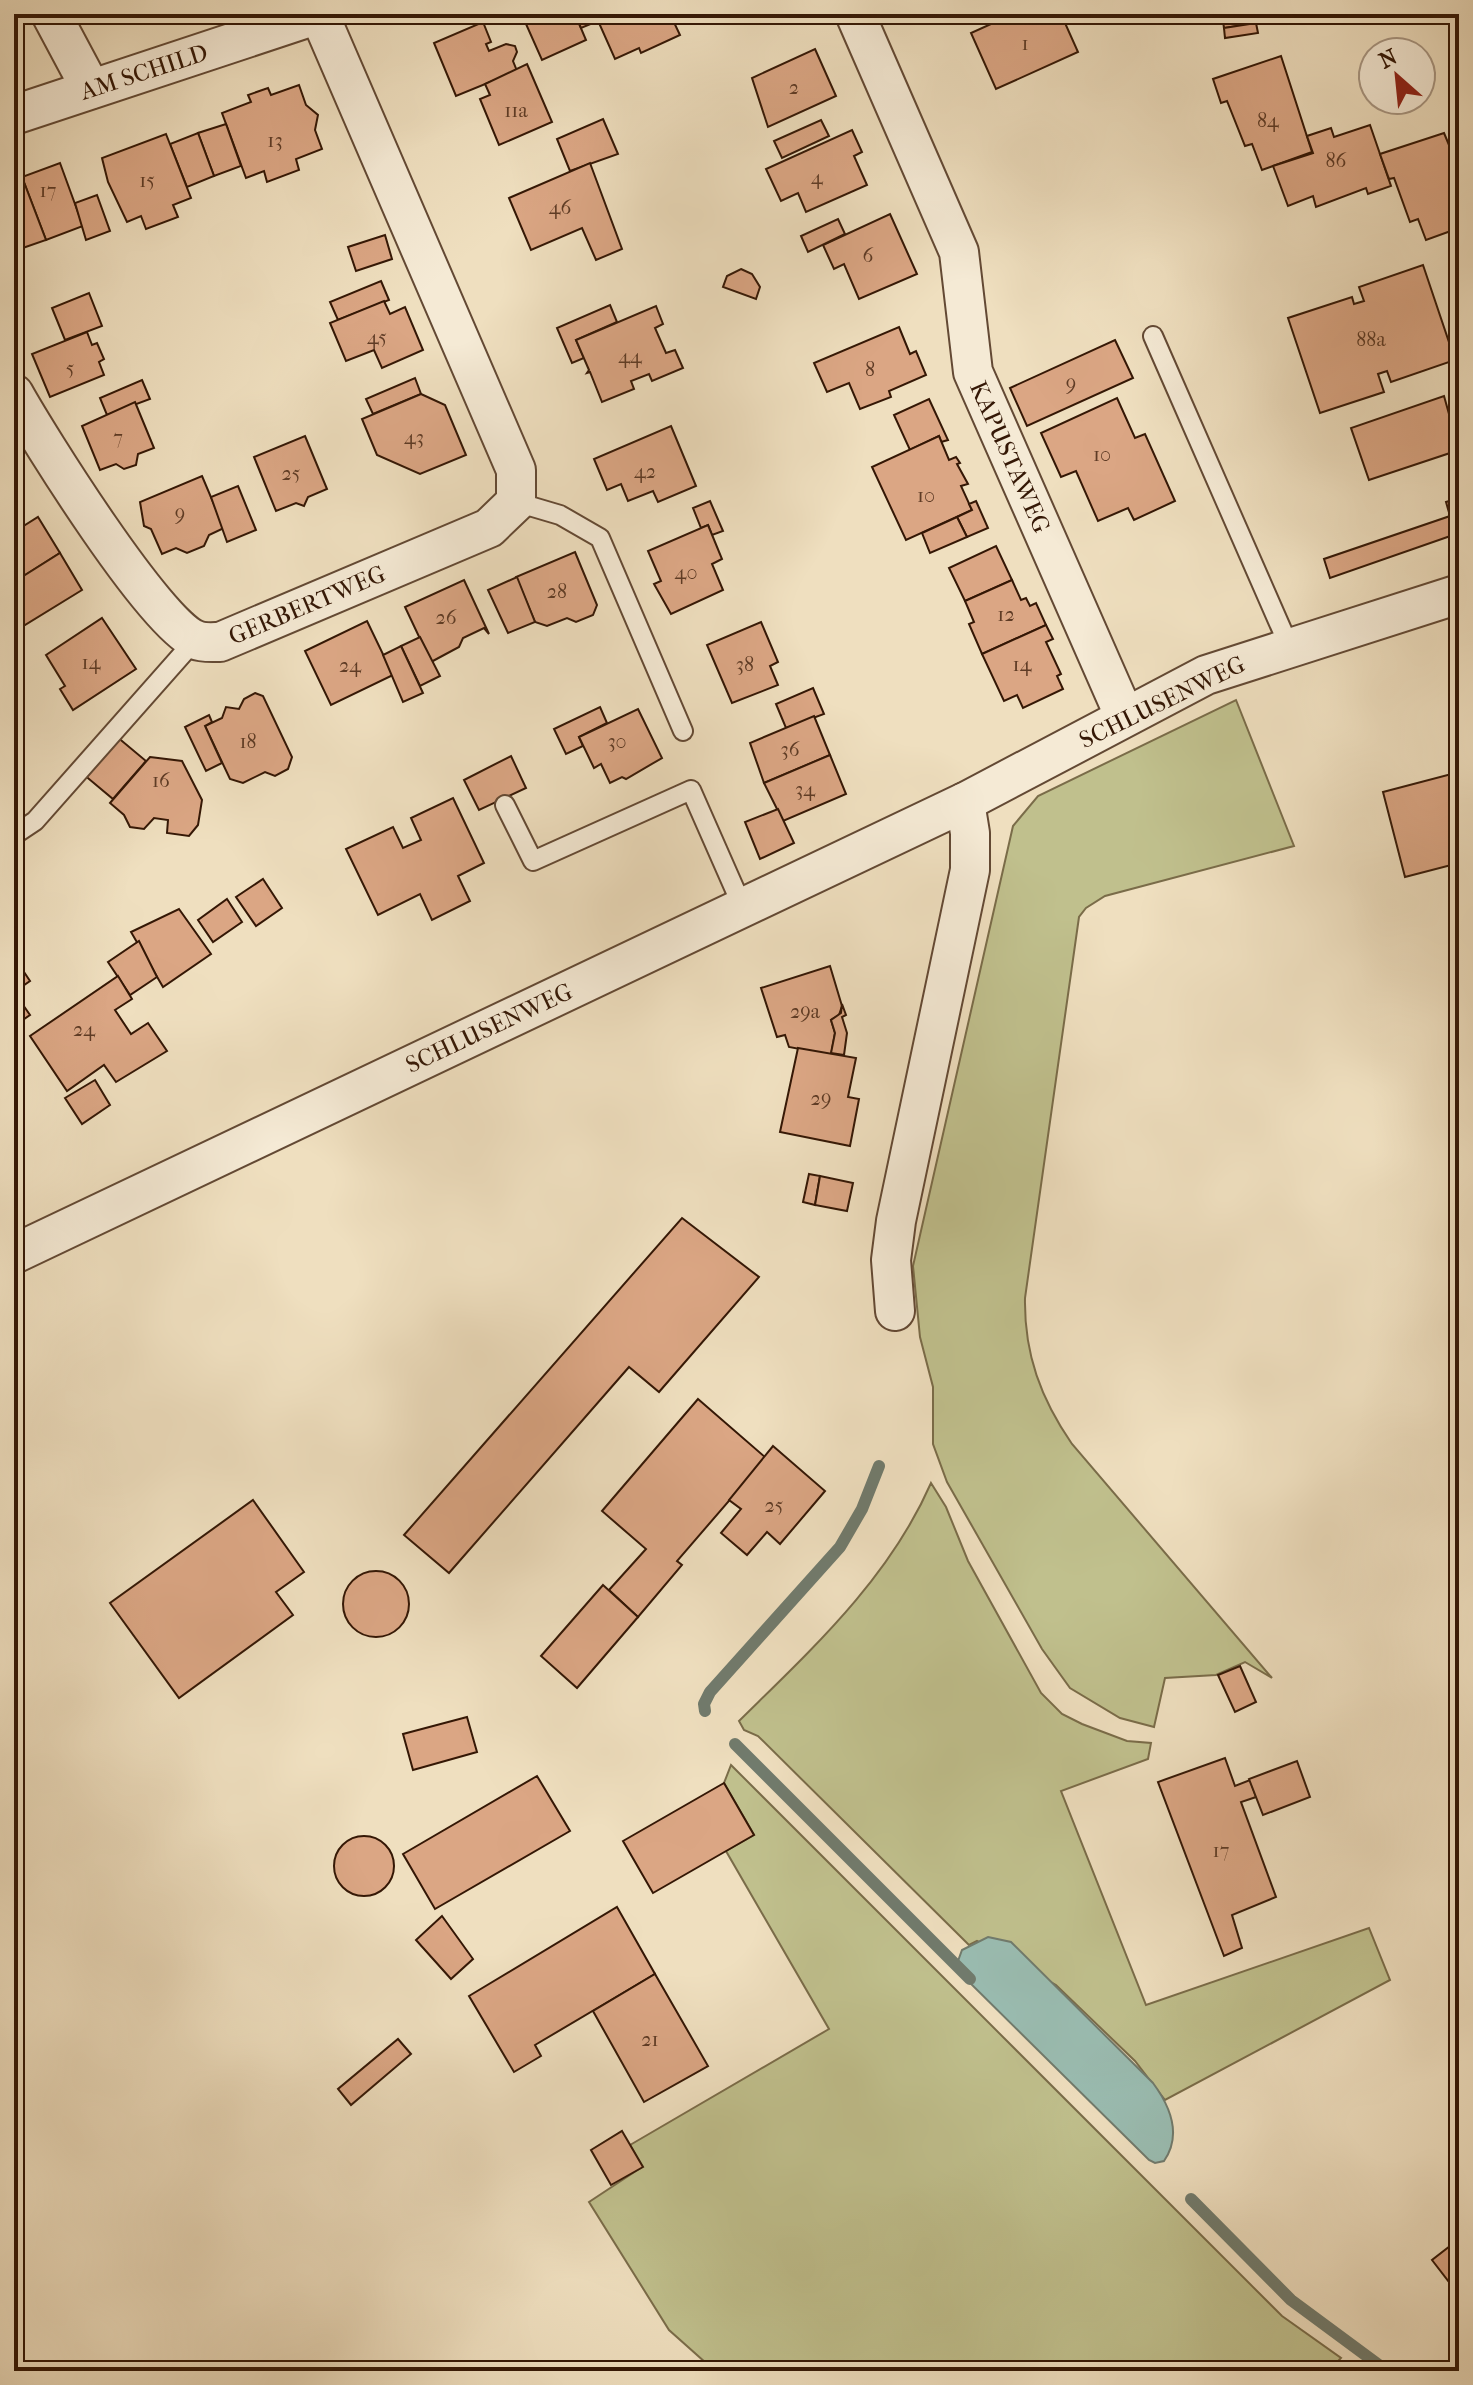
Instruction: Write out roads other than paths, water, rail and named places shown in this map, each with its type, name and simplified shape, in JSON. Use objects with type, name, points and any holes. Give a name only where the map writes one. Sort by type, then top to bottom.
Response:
[{"type":"street","points":[[51,14],[91,89]]},
{"type":"street","points":[[319,14],[516,470],[516,502]]},
{"type":"street","name":"AM SCHILD","points":[[14,115],[319,14]]},
{"type":"street","name":"KAPUSTAWEG","points":[[855,14],[959,252],[973,372],[1124,715]]},
{"type":"street","name":"GERBERTWEG","points":[[14,394],[41,443],[89,514],[169,619],[195,640],[220,642],[489,528],[516,502]]},
{"type":"street","name":"SCHLUSENWEG","points":[[19,1242],[743,908],[965,802],[1124,715],[1229,666],[1459,594]]},
{"type":"street","points":[[895,1311],[891,1260],[896,1221],[970,870],[970,833],[965,802]]},
{"type":"lane","points":[[1153,336],[1289,646]]},
{"type":"lane","points":[[516,502],[560,515],[600,538],[683,731]]},
{"type":"lane","points":[[14,835],[35,821],[195,640]]},
{"type":"lane","points":[[505,805],[533,861],[691,790],[743,908]]},
{"type":"water","points":[[988,1937],[1011,1942],[1153,2083],[1172,2121],[1172,2141],[1164,2161],[1155,2163],[1149,2160],[961,1974],[958,1961],[962,1950]]},
{"type":"waterway","points":[[705,1711],[704,1704],[710,1692],[840,1547],[862,1509],[879,1466]]},
{"type":"waterway","points":[[735,1744],[970,1979]]},
{"type":"waterway","points":[[1191,2199],[1291,2300],[1387,2371]]}]
